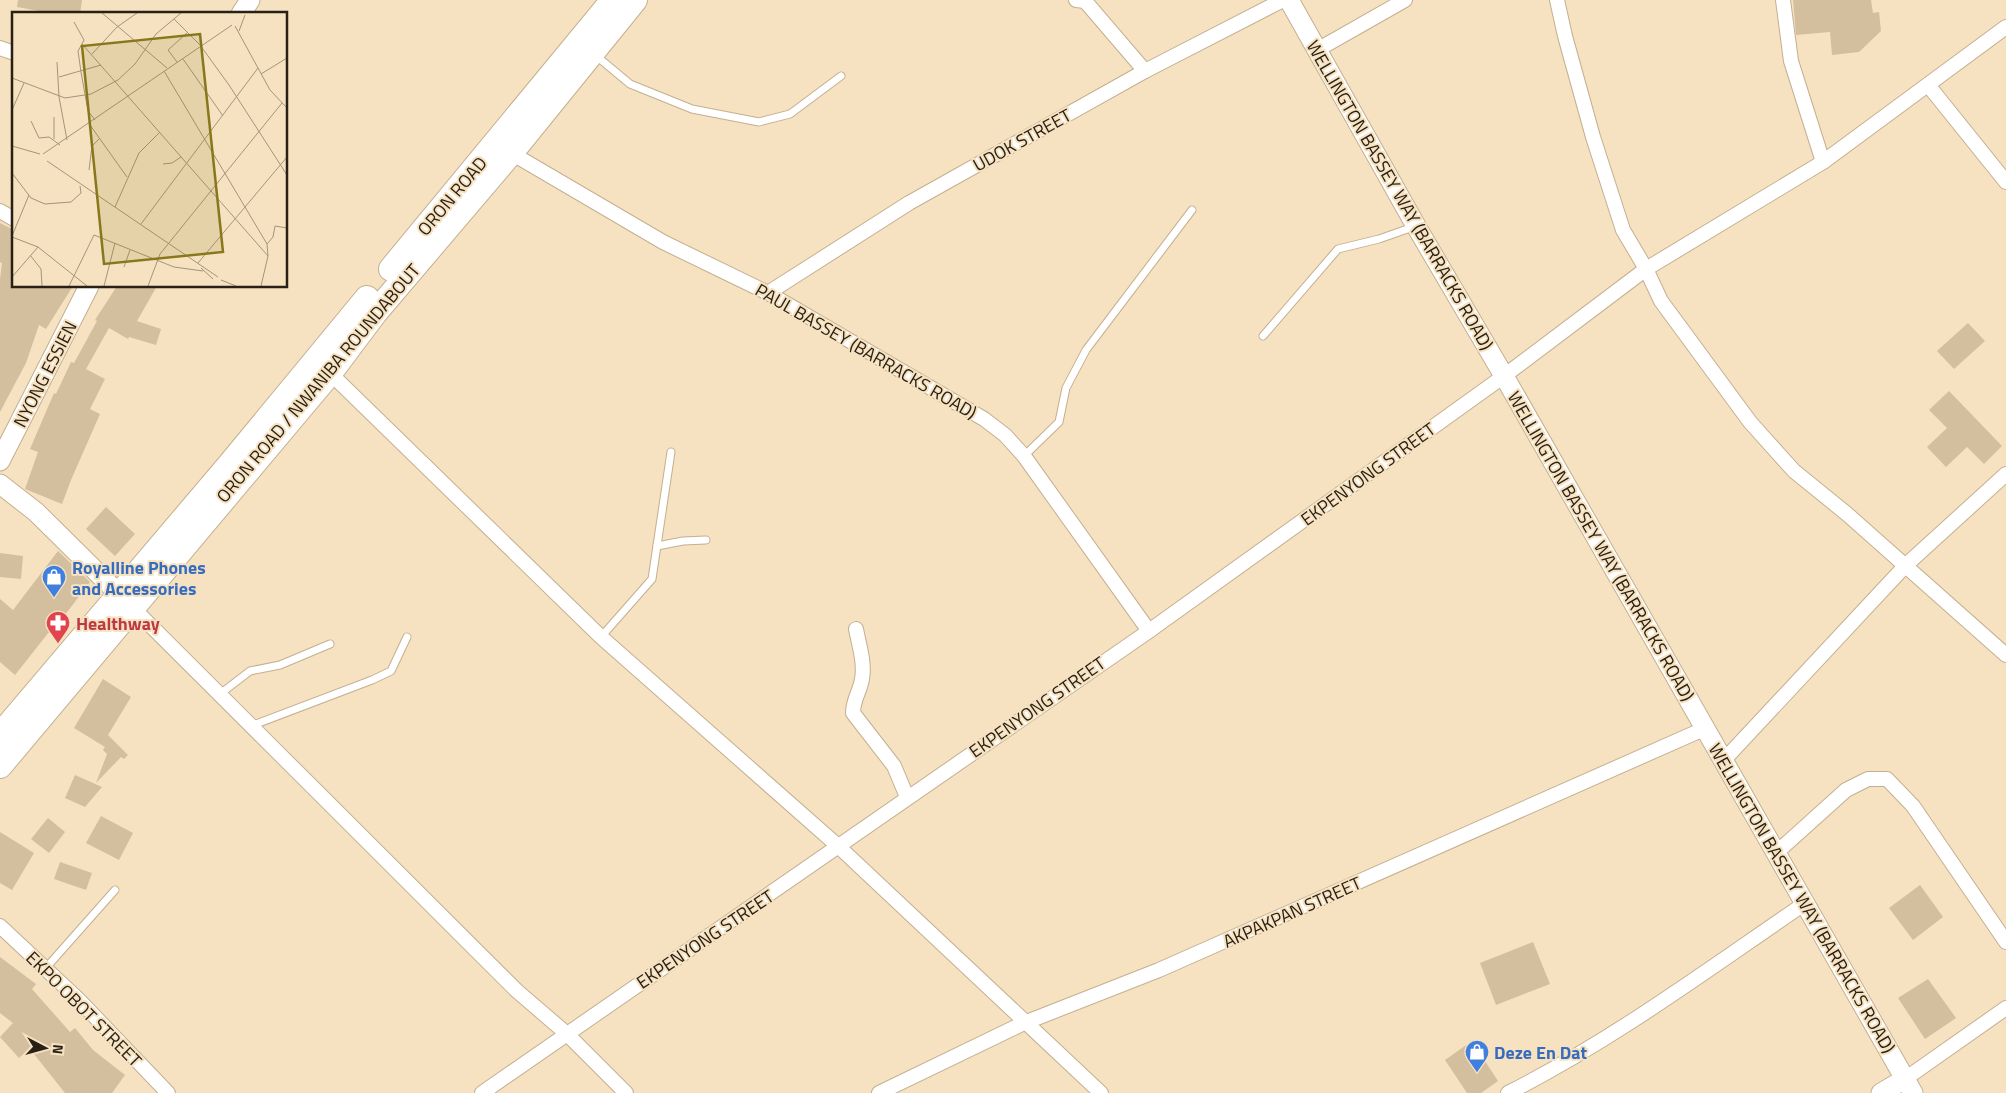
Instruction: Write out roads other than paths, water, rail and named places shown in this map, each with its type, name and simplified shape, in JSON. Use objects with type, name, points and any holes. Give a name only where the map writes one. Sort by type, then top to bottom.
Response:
[{"type":"highway","name":"ORON ROAD","points":[[0,736],[126,600],[230,464],[613,0]]},
{"type":"highway","name":"ORON ROAD / NWANIBA ROUNDABOUT","points":[[0,766],[126,600],[330,372],[375,313],[511,153],[636,0]]},
{"type":"main road","points":[[243,12],[250,0]]},
{"type":"main road","name":"WELLINGTON BASSEY WAY (BARRACKS ROAD)","points":[[1288,0],[1909,1086]]},
{"type":"main road","name":"NYONG ESSIEN","points":[[0,461],[88,288]]},
{"type":"main road","points":[[0,484],[36,512],[126,600]]},
{"type":"main road","points":[[1881,1093],[1909,1086]]},
{"type":"street","points":[[1076,0],[1085,1],[1145,71]]},
{"type":"street","name":"UDOK STREET","points":[[768,293],[909,203],[1145,71],[1283,0]]},
{"type":"street","points":[[1317,50],[1405,0]]},
{"type":"street","points":[[1557,0],[1593,137],[1620,221],[1661,301],[1750,422],[1794,471],[1906,565],[2006,655]]},
{"type":"street","points":[[1783,0],[1791,61],[1822,162]]},
{"type":"street","name":"EKPENYONG STREET","points":[[482,1093],[1149,630],[1504,376],[1646,269],[1822,162],[2006,27]]},
{"type":"street","points":[[0,48],[12,52]]},
{"type":"street","points":[[1928,85],[2006,182]]},
{"type":"street","name":"PAUL BASSEY (BARRACKS ROAD)","points":[[511,153],[663,242],[768,293],[984,419],[1005,435],[1024,456],[1149,630]]},
{"type":"street","points":[[0,211],[12,218]]},
{"type":"street","points":[[330,372],[601,637],[838,846],[1024,1023],[1101,1093]]},
{"type":"street","points":[[1724,760],[1906,565],[2006,474]]},
{"type":"street","points":[[126,600],[517,990],[567,1034],[626,1093]]},
{"type":"street","points":[[856,629],[863,662],[862,681],[853,702],[853,713],[894,766],[907,797]]},
{"type":"street","name":"AKPAKPAN STREET","points":[[879,1093],[1024,1023],[1159,970],[1706,728]]},
{"type":"street","points":[[1776,853],[1846,790],[1868,779],[1887,780],[1913,806],[2006,942]]},
{"type":"street","points":[[1508,1093],[1553,1070],[1635,1019],[1804,904]]},
{"type":"street","name":"EKPO OBOT STREET","points":[[0,926],[79,1000],[168,1093]]},
{"type":"street","points":[[1909,1086],[2006,1008]]},
{"type":"lane","points":[[592,53],[630,84],[692,109],[759,122],[790,114],[840,76]]},
{"type":"lane","points":[[1024,456],[1058,422],[1066,388],[1086,350],[1192,210]]},
{"type":"lane","points":[[1263,336],[1338,249],[1379,239],[1416,226]]},
{"type":"lane","points":[[601,637],[652,579],[671,452]]},
{"type":"lane","points":[[657,546],[683,541],[706,540]]},
{"type":"lane","points":[[251,726],[372,680],[391,670],[407,637]]},
{"type":"lane","points":[[220,694],[250,671],[280,665],[330,644]]},
{"type":"lane","points":[[44,969],[115,890]]},
{"type":"place","name":"Royalline Phones and Accessories","points":[[54,598]]},
{"type":"place","name":"Healthway","points":[[58,644]]},
{"type":"place","name":"Deze En Dat","points":[[1477,1073]]}]
